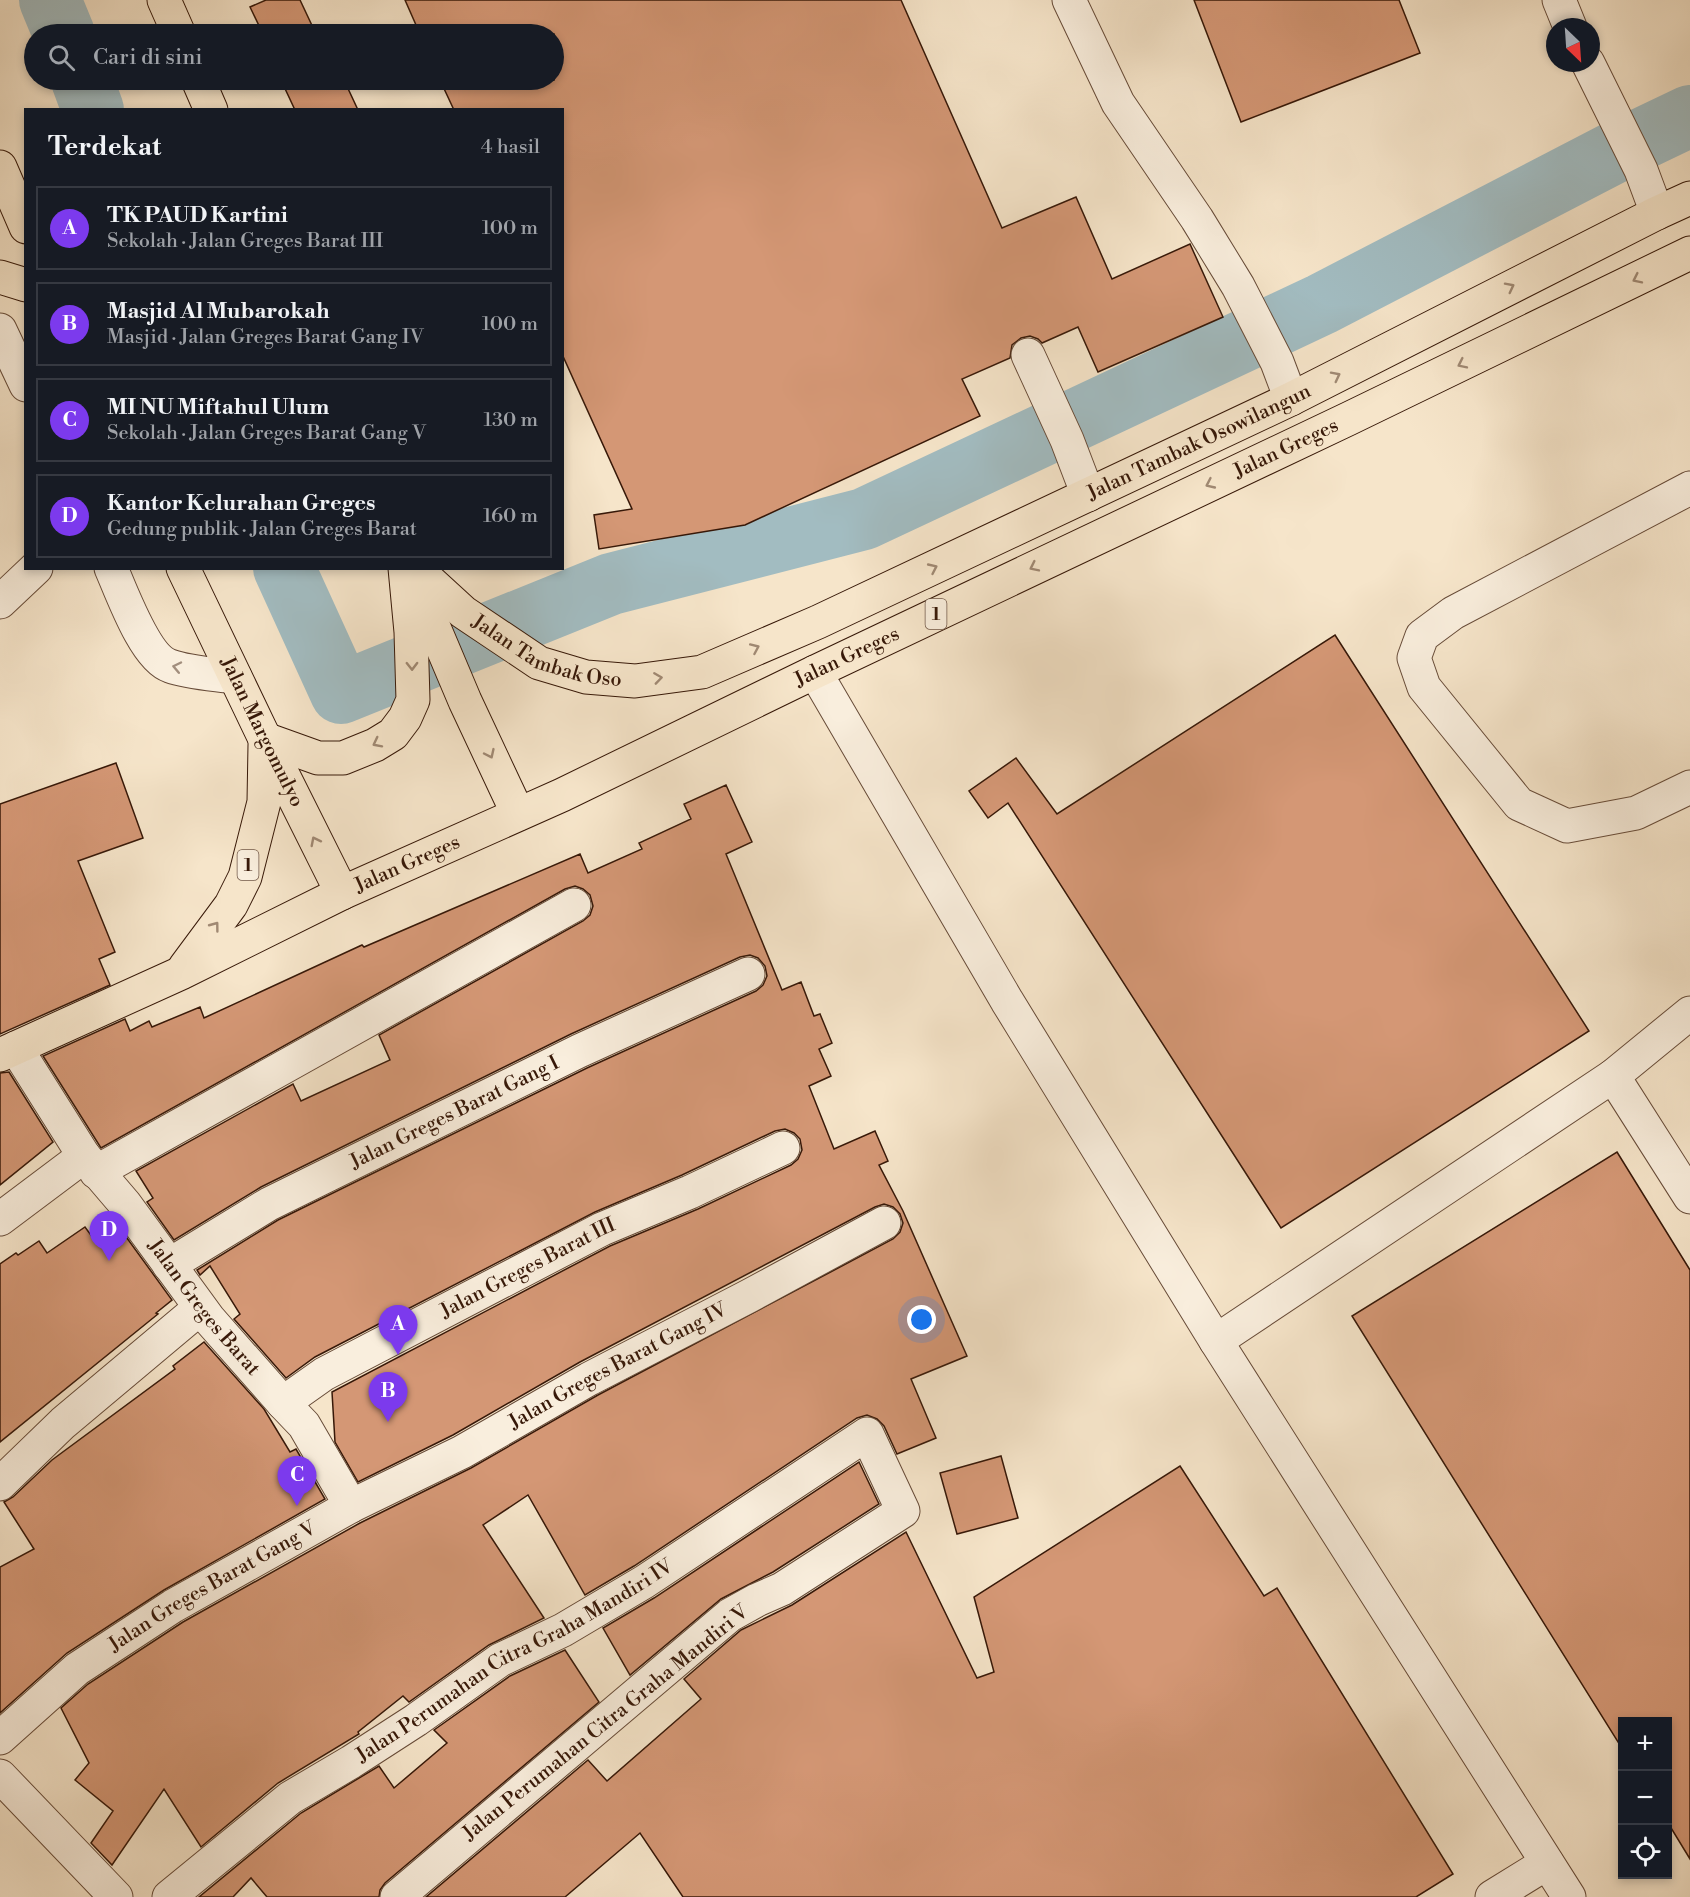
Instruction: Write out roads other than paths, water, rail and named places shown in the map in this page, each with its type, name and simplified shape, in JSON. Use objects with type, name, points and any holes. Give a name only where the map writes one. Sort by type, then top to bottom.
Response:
[{"type":"highway","points":[[164,0],[175,24]]},
{"type":"highway","points":[[202,90],[210,108]]},
{"type":"highway","points":[[0,167],[24,222]]},
{"type":"highway","name":"Jalan Tambak Osowilangun","points":[[702,672],[818,622],[1291,399],[1690,198]]},
{"type":"highway","name":"Jalan Greges","points":[[8,1051],[181,973],[342,893],[562,795],[1690,253]]},
{"type":"highway","points":[[0,277],[24,284]]},
{"type":"highway","name":"Jalan Margomulyo","points":[[184,570],[342,893]]},
{"type":"highway","points":[[407,570],[419,620],[465,701],[518,814]]},
{"type":"highway","name":"Jalan Tambak Oso","points":[[417,570],[463,612],[539,663],[586,677],[635,681],[702,672]]},
{"type":"highway","points":[[265,739],[318,758],[343,758],[375,745],[393,734],[405,718],[413,700],[419,620]]},
{"type":"highway","name":"1","points":[[181,973],[231,905],[245,877],[264,802],[265,739]]},
{"type":"street","points":[[1069,0],[1118,103],[1197,219],[1241,293],[1277,362],[1291,399]]},
{"type":"street","points":[[1559,0],[1566,18]]},
{"type":"street","points":[[1593,72],[1641,170],[1657,213]]},
{"type":"street","points":[[0,331],[24,381]]},
{"type":"street","points":[[1028,355],[1067,440],[1088,495]]},
{"type":"street","points":[[1690,488],[1453,613],[1422,636],[1414,658],[1424,687],[1519,804],[1567,826],[1636,813],[1690,787]]},
{"type":"street","points":[[0,602],[34,570]]},
{"type":"street","points":[[112,570],[142,636],[154,655],[169,666],[235,677]]},
{"type":"street","points":[[815,672],[1007,1001],[1216,1341],[1569,1897]]},
{"type":"street","points":[[0,1219],[90,1164],[574,905]]},
{"type":"street","name":"Jalan Greges Barat Gang I","points":[[169,1265],[269,1204],[579,1051],[748,974]]},
{"type":"street","points":[[1216,1341],[1613,1076],[1690,1013]]},
{"type":"street","name":"Jalan Greges Barat","points":[[8,1051],[90,1164],[125,1204],[200,1308],[304,1425],[351,1506]]},
{"type":"street","points":[[1613,1076],[1690,1197]]},
{"type":"street","name":"Jalan Greges Barat III","points":[[283,1403],[324,1374],[602,1229],[690,1192],[783,1148]]},
{"type":"street","name":"Jalan Greges Barat Gang IV","points":[[351,1506],[462,1452],[589,1379],[740,1301],[884,1222]]},
{"type":"street","points":[[0,1484],[63,1422],[200,1308]]},
{"type":"street","name":"Jalan Perumahan Citra Graha Mandiri IV","points":[[169,1897],[290,1798],[416,1720],[500,1660],[563,1630],[644,1582],[867,1434]]},
{"type":"street","name":"Jalan Perumahan Citra Graha Mandiri V","points":[[397,1897],[730,1615],[782,1589],[903,1511],[867,1434]]},
{"type":"street","name":"Jalan Greges Barat Gang V","points":[[0,1738],[77,1669],[173,1606],[351,1506]]},
{"type":"street","points":[[0,1776],[116,1897]]},
{"type":"street","points":[[1492,1897],[1547,1863]]},
{"type":"waterway","points":[[50,0],[60,24]]},
{"type":"waterway","points":[[86,90],[92,108]]},
{"type":"waterway","points":[[285,570],[341,693],[611,584],[864,519],[1322,304],[1625,147],[1690,116]]},
{"type":"place","name":"Kantor Kelurahan Greges","points":[[109,1261]]},
{"type":"place","name":"TK PAUD Kartini","points":[[398,1355]]},
{"type":"place","name":"Masjid Al Mubarokah","points":[[388,1422]]},
{"type":"place","name":"MI NU Miftahul Ulum","points":[[297,1506]]}]
